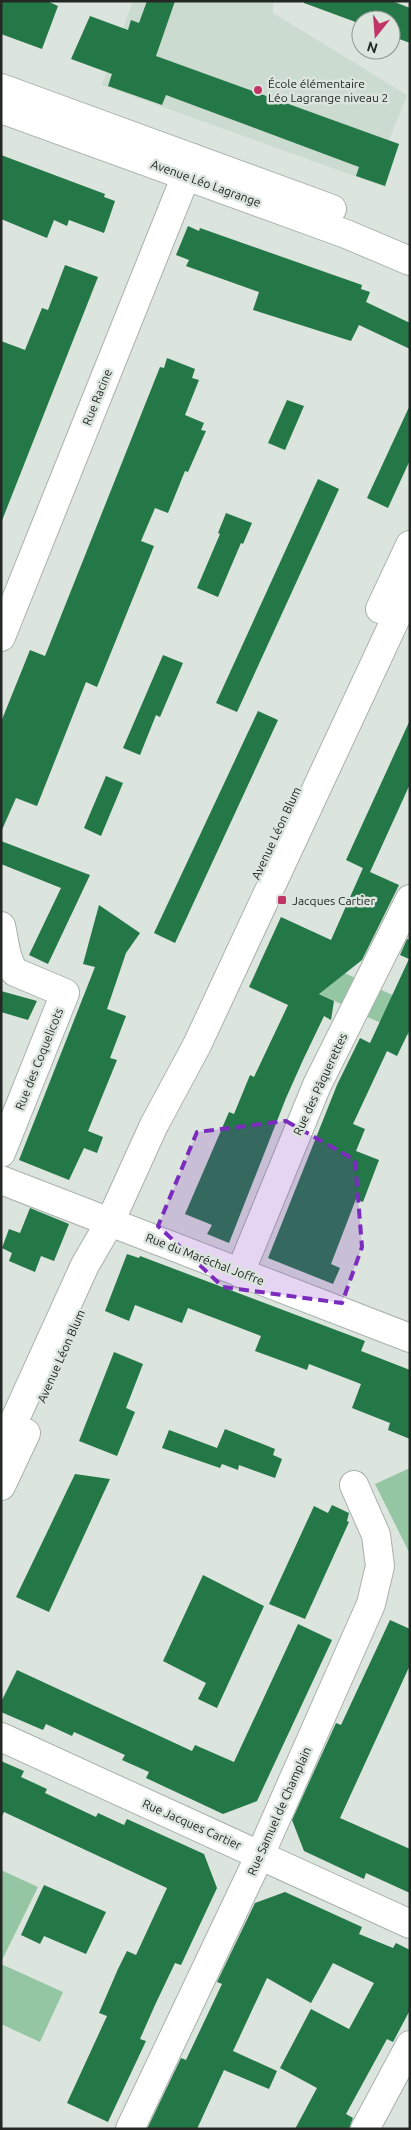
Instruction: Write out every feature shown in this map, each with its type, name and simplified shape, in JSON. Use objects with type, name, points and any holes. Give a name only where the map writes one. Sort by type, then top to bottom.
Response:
[{"type":"street","name":"Avenue Léo Lagrange","points":[[1,88],[410,261]]},
{"type":"street","name":"Avenue Léo Lagrange","points":[[1,109],[189,167],[410,240]]},
{"type":"street","name":"Rue Racine","points":[[1,637],[189,167]]},
{"type":"street","name":"Avenue Léon Blum","points":[[154,1125],[206,982],[410,545]]},
{"type":"street","name":"Avenue Léon Blum","points":[[1,1450],[85,1265],[110,1222],[154,1125],[197,1045],[410,588]]},
{"type":"street","name":"Rue des Pâquerettes","points":[[240,1273],[317,1085],[410,899]]},
{"type":"street","name":"Rue des Coquelicots","points":[[1,926],[6,954],[15,972],[65,993],[1,1153]]},
{"type":"street","name":"Rue du Maréchal Joffre","points":[[1,1180],[410,1338]]},
{"type":"street","name":"Avenue Léon Blum","points":[[1,1486],[99,1270],[110,1222]]},
{"type":"street","name":"Rue Samuel de Champlain","points":[[130,2129],[260,1855],[371,1604],[380,1566],[376,1535],[354,1485]]},
{"type":"street","name":"Rue Jacques Cartier","points":[[1,1737],[410,1924]]},
{"type":"street","points":[[365,2129],[401,2083],[410,2045]]},
{"type":"highlighted area","points":[[286,1121],[355,1160],[362,1247],[342,1303],[223,1287],[158,1226],[197,1132]]},
{"type":"shaded area","name":"École élémentaire Léo Lagrange niveau 2","points":[[133,1],[273,1],[273,13],[407,95],[389,140],[399,144],[385,187],[102,85]]},
{"type":"green space","points":[[272,938],[355,978],[341,1004],[259,965]]},
{"type":"green space","points":[[377,988],[410,1003],[410,1036],[363,1015]]},
{"type":"green space","points":[[410,1468],[410,1554],[375,1484]]},
{"type":"green space","points":[[1,1870],[38,1887],[1,1962]]},
{"type":"green space","points":[[1,1964],[63,1992],[40,2042],[1,2024]]},
{"type":"building","points":[[1,1],[47,1],[58,6],[42,49],[1,34]]},
{"type":"building","points":[[147,1],[175,1],[156,56],[399,144],[385,186],[356,176],[359,167],[166,95],[162,105],[108,86],[112,74],[71,59],[90,16],[128,30],[131,20],[139,23]]},
{"type":"building","points":[[304,1],[392,1],[410,8],[410,43],[401,40],[401,10],[351,10],[351,20],[304,3]]},
{"type":"building","points":[[1,155],[105,194],[104,197],[115,201],[104,233],[69,220],[67,226],[54,220],[47,238],[1,219]]},
{"type":"building","points":[[188,226],[199,231],[200,228],[362,285],[361,289],[370,292],[366,302],[410,323],[410,349],[359,325],[351,341],[253,310],[259,292],[186,266],[189,260],[176,255]]},
{"type":"building","points":[[65,265],[98,277],[1,523],[1,341],[25,350],[42,308],[48,310]]},
{"type":"building","points":[[167,358],[195,369],[192,378],[199,380],[185,415],[204,423],[201,430],[206,431],[188,472],[185,471],[168,513],[155,508],[141,541],[154,546],[97,687],[86,682],[37,806],[16,798],[1,832],[1,722],[30,650],[45,656],[160,367],[164,368]]},
{"type":"building","points":[[287,400],[304,406],[285,450],[268,443]]},
{"type":"building","points":[[410,405],[410,460],[388,508],[367,498]]},
{"type":"building","points":[[318,479],[339,489],[237,712],[216,703]]},
{"type":"building","points":[[226,513],[252,523],[243,544],[241,543],[218,597],[197,588],[220,534],[218,533]]},
{"type":"building","points":[[163,655],[183,663],[160,717],[156,715],[140,755],[123,748]]},
{"type":"building","points":[[258,711],[278,720],[175,943],[154,933]]},
{"type":"building","points":[[410,720],[410,784],[370,872],[399,885],[362,960],[319,994],[334,1001],[331,1020],[324,1016],[303,1060],[286,1098],[229,1243],[207,1234],[212,1225],[185,1214],[229,1112],[234,1114],[250,1075],[254,1077],[288,1005],[249,987],[281,917],[331,940],[363,868],[346,860]]},
{"type":"building","points":[[106,776],[123,783],[101,836],[84,828]]},
{"type":"building","points":[[1,841],[90,875],[48,964],[29,955],[61,888],[1,864]]},
{"type":"building","points":[[99,905],[140,933],[126,953],[107,1009],[126,1016],[110,1058],[117,1060],[88,1131],[103,1137],[97,1153],[84,1148],[69,1180],[19,1160],[95,967],[83,964]]},
{"type":"building","points":[[407,939],[410,940],[410,1029],[397,1056],[387,1051],[353,1124],[365,1129],[356,1151],[379,1160],[363,1202],[356,1199],[331,1264],[340,1268],[333,1284],[268,1258],[337,1085],[360,1038],[370,1043],[409,959],[400,955]]},
{"type":"building","points":[[1,991],[37,1001],[28,1020],[1,1012]]},
{"type":"building","points":[[30,1208],[69,1224],[54,1261],[41,1256],[35,1272],[9,1261],[12,1253],[2,1248],[9,1229],[20,1233]]},
{"type":"building","points":[[127,1254],[139,1258],[140,1256],[365,1341],[361,1351],[410,1370],[410,1439],[388,1430],[390,1423],[352,1408],[361,1384],[309,1364],[307,1370],[255,1351],[261,1336],[188,1308],[182,1323],[135,1305],[129,1321],[105,1311]]},
{"type":"building","points":[[114,1352],[143,1364],[126,1408],[135,1412],[117,1456],[79,1441]]},
{"type":"building","points":[[225,1429],[275,1449],[273,1455],[282,1459],[275,1478],[239,1465],[238,1470],[222,1464],[220,1468],[162,1448],[169,1430],[217,1448]]},
{"type":"building","points":[[75,1474],[110,1479],[49,1612],[16,1597]]},
{"type":"building","points":[[332,1505],[349,1513],[347,1521],[349,1522],[305,1619],[269,1604],[314,1506],[328,1513]]},
{"type":"building","points":[[203,1575],[264,1606],[217,1708],[198,1699],[206,1683],[163,1661]]},
{"type":"building","points":[[390,1620],[410,1629],[410,1665],[340,1818],[410,1849],[410,1893],[366,1873],[364,1879],[304,1851],[292,1820],[336,1723],[341,1725]]},
{"type":"building","points":[[298,1624],[332,1640],[257,1801],[223,1814],[146,1778],[149,1772],[122,1760],[125,1755],[74,1732],[72,1736],[46,1724],[43,1730],[1,1712],[1,1702],[17,1670],[192,1751],[195,1745],[234,1762]]},
{"type":"building","points":[[1,1761],[24,1771],[21,1777],[47,1789],[45,1793],[96,1817],[98,1813],[124,1825],[127,1819],[204,1854],[217,1888],[181,1965],[175,1963],[155,2005],[140,2039],[146,2041],[108,2122],[67,2103],[107,2016],[99,2013],[118,1969],[127,1951],[136,1955],[167,1888],[4,1812],[1,1818]]},
{"type":"building","points":[[44,1885],[106,1912],[86,1954],[44,1936],[40,1944],[21,1935]]},
{"type":"building","points":[[285,1892],[362,1927],[359,1934],[393,1948],[396,1943],[410,1950],[410,2010],[393,2042],[387,2039],[346,2114],[353,2118],[349,2129],[295,2129],[317,2088],[280,2068],[311,2009],[349,2029],[374,1983],[333,1963],[311,2003],[267,1978],[233,2051],[277,2071],[269,2089],[224,2070],[197,2129],[147,2129],[181,2058],[186,2060],[222,1984],[217,1982],[255,1903]]},
{"type":"place","name":"École élémentaire Léo Lagrange niveau 2","points":[[258,90]]},
{"type":"place","name":"Jacques Cartier","points":[[282,900]]}]
